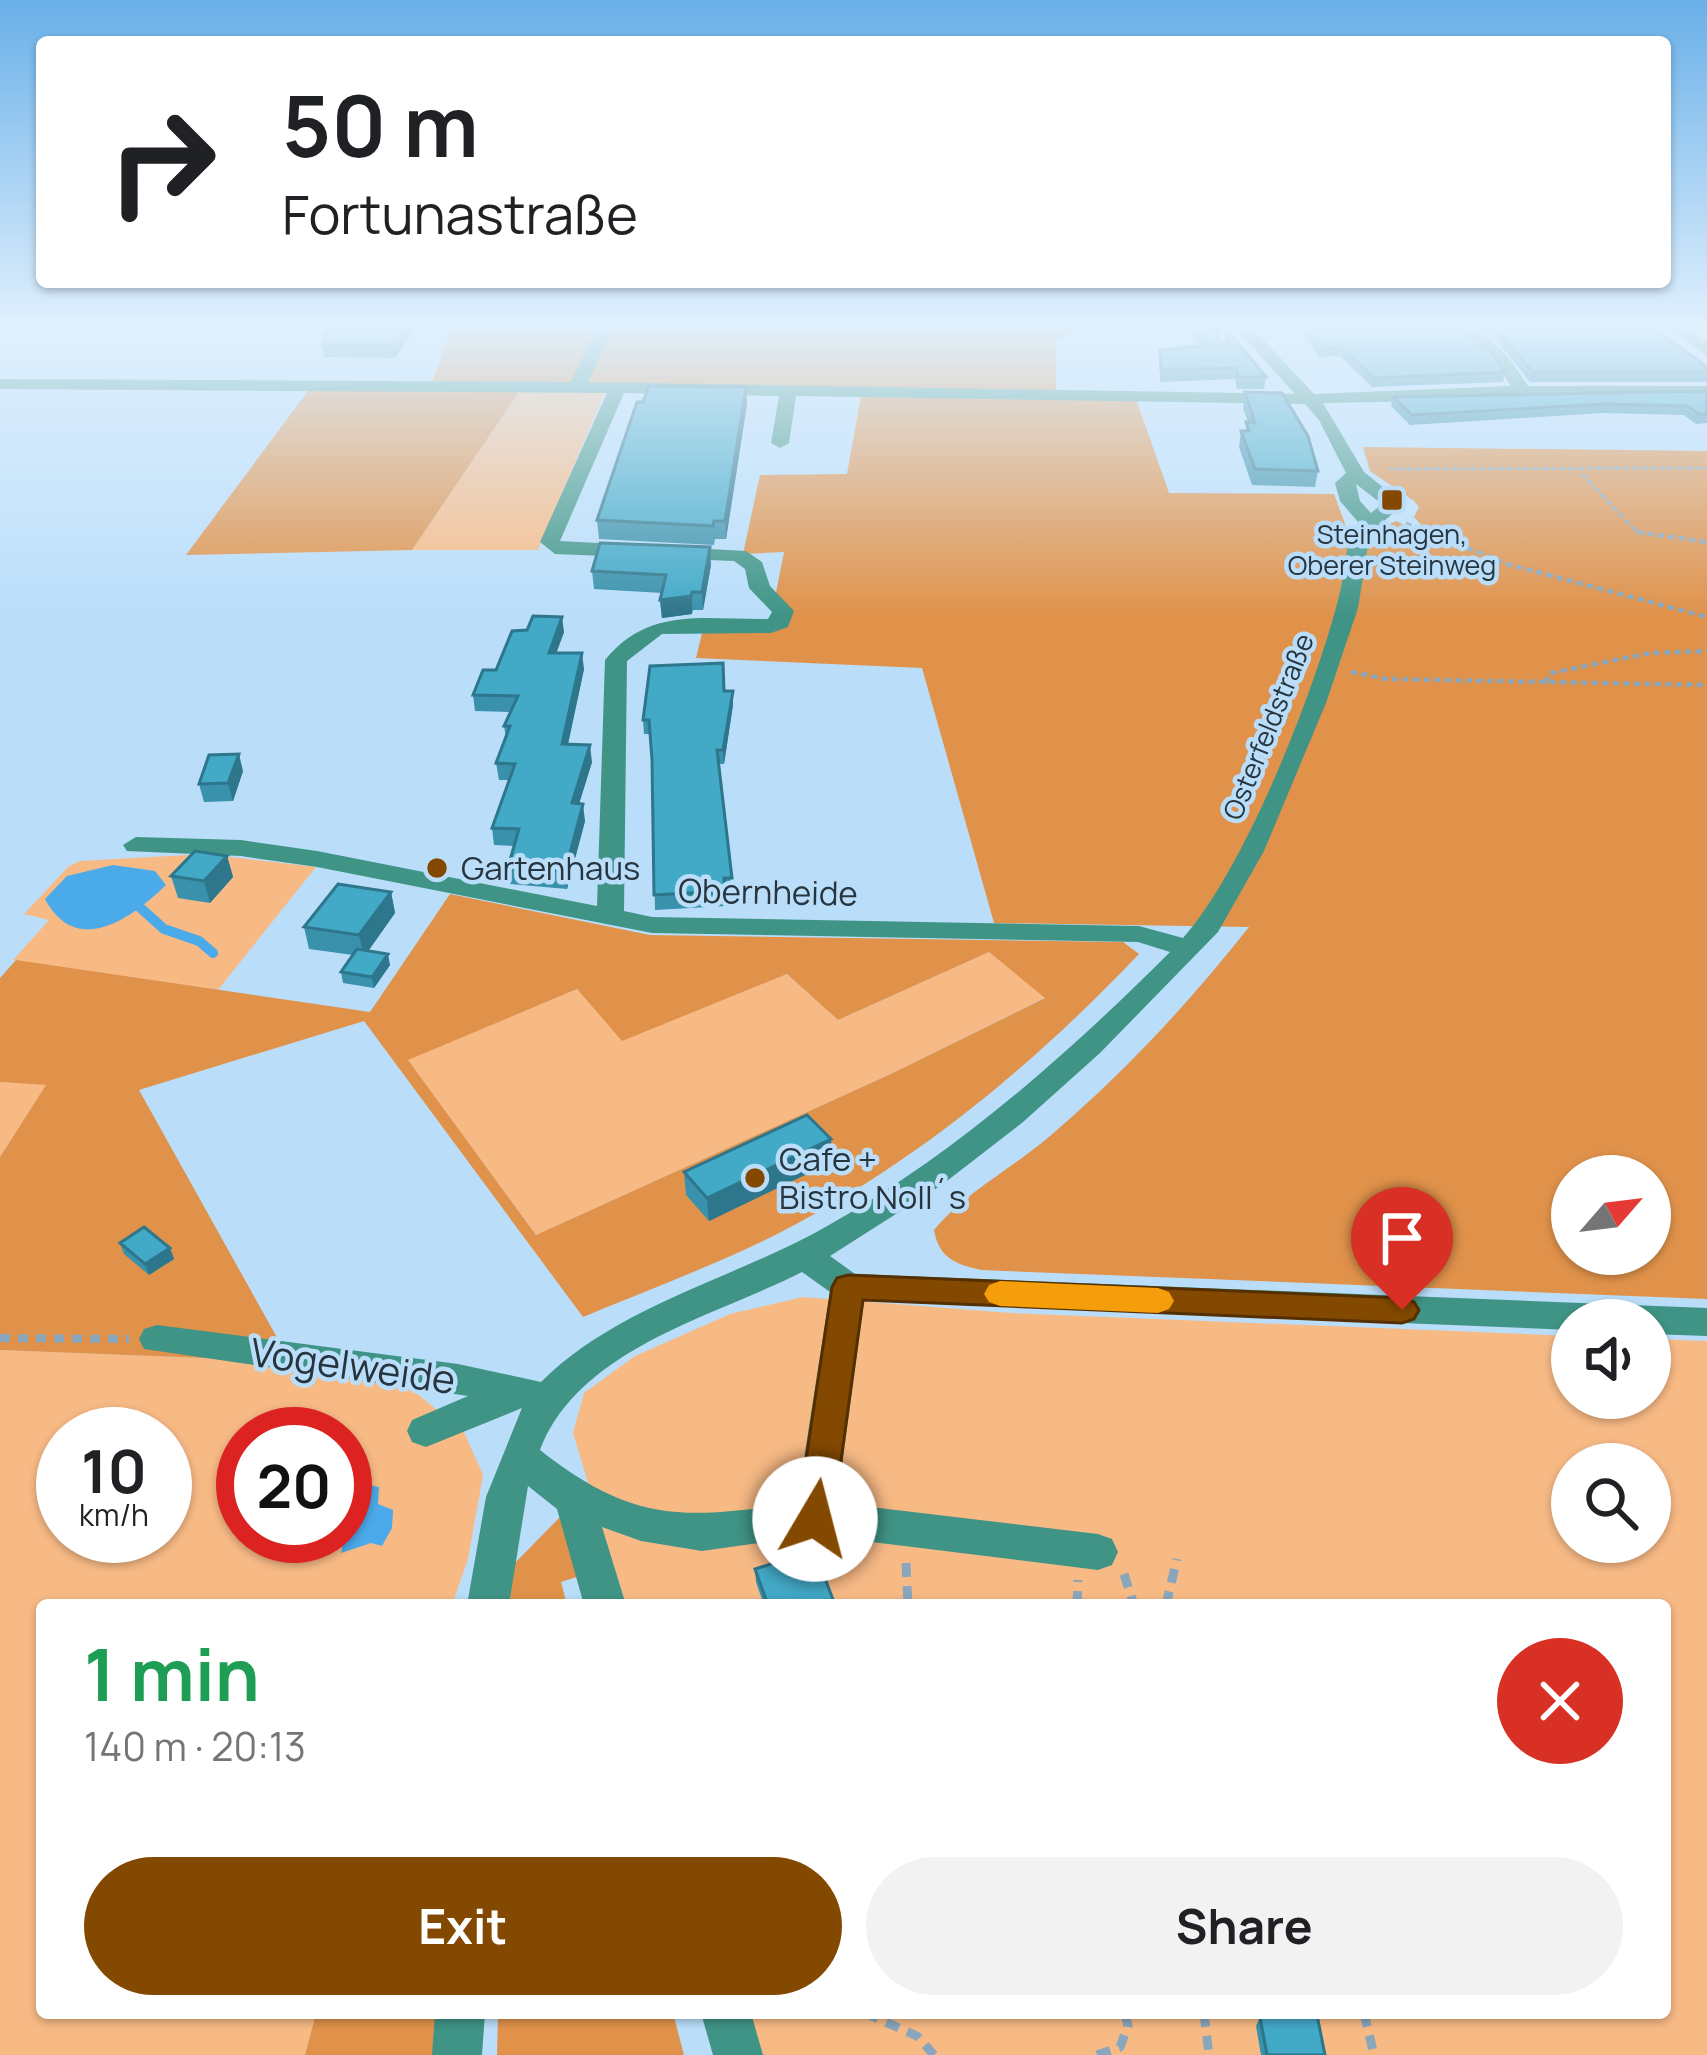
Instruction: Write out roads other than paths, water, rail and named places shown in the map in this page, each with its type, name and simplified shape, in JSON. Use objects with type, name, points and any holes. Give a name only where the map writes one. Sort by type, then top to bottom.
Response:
[{"type":"street","points":[[602,425],[550,542],[554,548],[739,555],[755,566],[760,588],[783,610],[780,622],[771,626],[658,627],[638,638],[616,660],[610,917]]},
{"type":"street","points":[[780,443],[783,425]]},
{"type":"street","points":[[1331,425],[1356,476],[1392,500],[1393,508],[1379,518],[1346,496],[1344,483],[1356,476]]},
{"type":"street","name":"Osterfeldstraße","points":[[532,1395],[609,1349],[805,1256],[921,1183],[1072,1064],[1198,937],[1262,827],[1330,670],[1354,580],[1361,531],[1379,518]]},
{"type":"street","name":"Obernheide","points":[[136,845],[241,848],[316,859],[652,926],[1198,937]]},
{"type":"street","points":[[805,1256],[825,1275],[848,1287],[1707,1322]]},
{"type":"street","points":[[815,1519],[848,1287]]},
{"type":"street","name":"Vogelweide","points":[[157,1339],[458,1379],[532,1395]]},
{"type":"street","points":[[426,1431],[532,1395]]},
{"type":"street","points":[[488,1599],[491,1567],[532,1395]]},
{"type":"street","points":[[519,1456],[574,1500],[641,1524],[702,1534],[815,1519],[1109,1553]]},
{"type":"street","points":[[574,1500],[603,1599]]},
{"type":"street","points":[[457,2055],[460,2019]]},
{"type":"street","points":[[728,2019],[738,2055]]},
{"type":"water","points":[[113,865],[155,871],[166,885],[122,919],[89,929],[73,927],[58,917],[45,899],[67,876]]},
{"type":"water","points":[[372,1486],[379,1487],[378,1504],[393,1510],[392,1528],[382,1546],[372,1543]]},
{"type":"waterway","points":[[135,903],[164,929],[199,941],[213,953]]},
{"type":"place","name":"Steinhagen, Oberer Steinweg","points":[[1392,500]]},
{"type":"place","name":"Gartenhaus","points":[[437,868]]},
{"type":"place","name":"Cafe + Bistro Noll´s","points":[[755,1178]]}]
